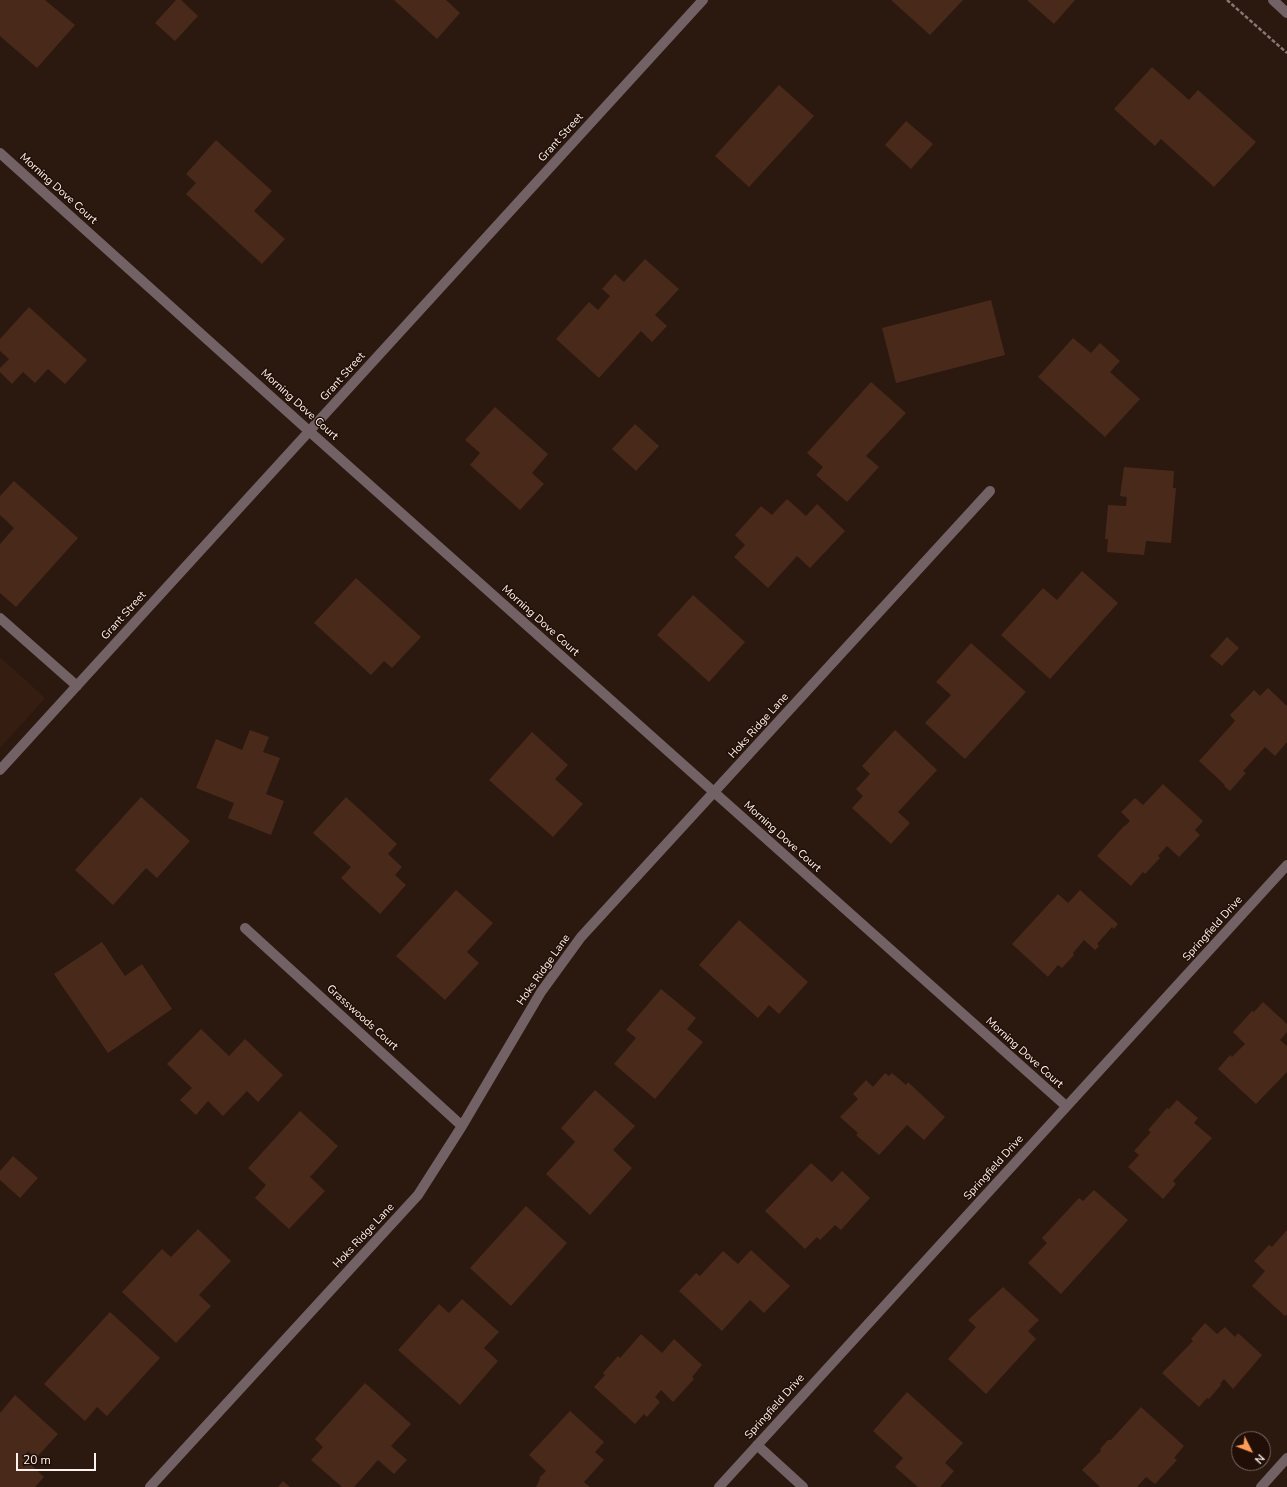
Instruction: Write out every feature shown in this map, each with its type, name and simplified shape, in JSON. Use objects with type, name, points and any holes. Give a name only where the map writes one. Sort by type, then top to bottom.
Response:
[{"type":"street","name":"Grant Street","points":[[0,770],[703,0]]},
{"type":"street","points":[[1273,0],[1287,13]]},
{"type":"street","name":"Morning Dove Court","points":[[0,153],[309,431],[1066,1106]]},
{"type":"street","name":"Hoks Ridge Lane","points":[[150,1487],[418,1195],[462,1126],[541,992],[581,937],[715,793],[990,491]]},
{"type":"street","points":[[0,618],[77,686]]},
{"type":"street","name":"Springfield Drive","points":[[719,1487],[1287,865]]},
{"type":"street","name":"Grasswoods Court","points":[[245,928],[462,1126]]},
{"type":"street","points":[[757,1445],[803,1487]]},
{"type":"street","points":[[1261,1487],[1287,1458]]},
{"type":"path","points":[[1227,0],[1287,53]]},
{"type":"shaded area","points":[[0,657],[45,698],[0,748]]},
{"type":"building","points":[[0,0],[45,0],[75,25],[37,68],[0,36]]},
{"type":"building","points":[[176,0],[181,0],[198,16],[175,41],[155,23]]},
{"type":"building","points":[[394,0],[446,0],[460,13],[437,39]]},
{"type":"building","points":[[891,0],[963,0],[930,35]]},
{"type":"building","points":[[1027,0],[1075,0],[1054,24]]},
{"type":"building","points":[[1152,67],[1189,100],[1198,90],[1256,142],[1214,187],[1161,139],[1155,146],[1114,109]]},
{"type":"building","points":[[779,85],[814,116],[749,187],[715,156]]},
{"type":"building","points":[[906,121],[933,144],[911,169],[885,145]]},
{"type":"building","points":[[216,140],[272,191],[254,211],[285,239],[262,264],[186,194],[196,183],[186,174]]},
{"type":"building","points":[[645,259],[679,289],[655,315],[667,326],[652,342],[641,331],[599,378],[556,339],[589,302],[598,310],[610,296],[602,289],[615,274],[624,282]]},
{"type":"building","points":[[991,300],[1005,355],[896,383],[882,328]]},
{"type":"building","points":[[29,307],[87,360],[65,384],[48,369],[35,383],[23,372],[12,384],[0,372],[0,368],[9,359],[0,351],[0,339]]},
{"type":"building","points":[[1073,338],[1091,353],[1100,343],[1120,361],[1110,372],[1140,399],[1105,437],[1038,377]]},
{"type":"building","points":[[871,382],[906,413],[866,456],[879,467],[847,502],[816,475],[823,467],[807,453]]},
{"type":"building","points":[[495,407],[548,454],[532,473],[544,484],[520,510],[470,465],[480,453],[465,440]]},
{"type":"building","points":[[635,424],[659,446],[636,471],[612,449]]},
{"type":"building","points":[[1124,467],[1174,471],[1173,488],[1176,488],[1171,543],[1146,541],[1144,555],[1107,552],[1108,539],[1105,539],[1108,505],[1126,506],[1127,497],[1120,496]]},
{"type":"building","points":[[14,481],[78,538],[16,607],[0,593],[0,544],[14,528],[0,515],[0,496]]},
{"type":"building","points":[[787,499],[806,516],[817,504],[845,531],[810,568],[797,556],[768,588],[734,557],[745,545],[735,535],[761,506],[772,515]]},
{"type":"building","points":[[1082,571],[1118,603],[1050,679],[1001,635],[1043,588],[1057,600]]},
{"type":"building","points":[[356,578],[421,637],[392,668],[384,661],[371,675],[314,623]]},
{"type":"building","points":[[693,595],[745,642],[709,682],[657,635]]},
{"type":"building","points":[[1227,637],[1239,648],[1222,666],[1210,656]]},
{"type":"building","points":[[971,643],[1026,692],[965,759],[925,723],[951,695],[936,682]]},
{"type":"building","points":[[1268,688],[1287,706],[1287,742],[1275,756],[1265,747],[1243,771],[1246,773],[1230,791],[1199,761],[1235,721],[1230,715],[1254,690],[1260,696]]},
{"type":"building","points":[[250,730],[269,737],[263,752],[280,758],[266,794],[284,801],[271,835],[228,818],[234,803],[196,788],[216,739],[242,750]]},
{"type":"building","points":[[895,730],[937,770],[898,812],[910,823],[891,844],[852,808],[863,796],[856,789],[870,774],[862,766]]},
{"type":"building","points":[[532,732],[568,765],[555,779],[583,804],[553,837],[489,780]]},
{"type":"building","points":[[1163,784],[1203,821],[1195,830],[1200,835],[1179,857],[1167,846],[1158,856],[1160,858],[1145,874],[1143,872],[1131,886],[1097,856],[1130,821],[1121,812],[1135,798],[1143,805]]},
{"type":"building","points":[[141,797],[190,841],[157,878],[146,868],[113,905],[75,870]]},
{"type":"building","points":[[346,797],[397,844],[388,854],[402,867],[395,875],[406,885],[380,914],[341,878],[351,867],[313,833]]},
{"type":"building","points":[[456,890],[493,923],[467,952],[479,963],[445,1000],[396,956]]},
{"type":"building","points":[[1080,890],[1118,924],[1114,929],[1112,927],[1097,944],[1099,946],[1095,950],[1084,940],[1073,953],[1074,955],[1062,968],[1058,965],[1048,977],[1012,944],[1058,894],[1068,903]]},
{"type":"building","points":[[739,920],[808,982],[779,1014],[769,1005],[758,1018],[699,965]]},
{"type":"building","points":[[102,942],[125,976],[142,964],[172,1009],[108,1053],[54,974]]},
{"type":"building","points":[[661,989],[696,1018],[687,1029],[703,1042],[655,1099],[614,1064],[636,1038],[626,1030]]},
{"type":"building","points":[[1263,1002],[1287,1024],[1287,1032],[1280,1040],[1287,1046],[1287,1072],[1256,1104],[1218,1069],[1230,1055],[1232,1057],[1245,1044],[1233,1032],[1252,1011],[1254,1012]]},
{"type":"building","points":[[201,1029],[229,1056],[245,1039],[283,1075],[258,1102],[247,1091],[223,1116],[208,1101],[196,1115],[180,1100],[192,1088],[167,1064]]},
{"type":"building","points":[[885,1073],[889,1076],[892,1073],[906,1085],[908,1082],[945,1117],[924,1140],[907,1125],[879,1155],[856,1135],[858,1133],[840,1117],[858,1099],[853,1094],[866,1080],[873,1087]]},
{"type":"building","points":[[595,1090],[635,1126],[613,1150],[632,1168],[590,1215],[546,1174],[575,1142],[561,1128]]},
{"type":"building","points":[[1177,1100],[1198,1118],[1194,1123],[1212,1138],[1173,1181],[1176,1184],[1163,1199],[1128,1167],[1139,1155],[1134,1151],[1151,1132],[1148,1130],[1167,1108],[1169,1109]]},
{"type":"building","points":[[300,1111],[338,1146],[310,1177],[325,1191],[289,1229],[255,1198],[266,1185],[248,1168]]},
{"type":"building","points":[[13,1156],[38,1178],[20,1198],[0,1180],[0,1171]]},
{"type":"building","points":[[811,1163],[832,1182],[842,1171],[870,1198],[841,1230],[835,1225],[820,1240],[817,1237],[805,1249],[765,1211]]},
{"type":"building","points":[[1094,1190],[1128,1220],[1061,1294],[1028,1263],[1047,1243],[1042,1238],[1079,1198],[1083,1201]]},
{"type":"building","points":[[526,1206],[567,1243],[511,1306],[470,1268]]},
{"type":"building","points":[[198,1229],[231,1261],[199,1295],[211,1306],[176,1343],[122,1292],[162,1249],[171,1257]]},
{"type":"building","points":[[1287,1230],[1287,1314],[1285,1316],[1252,1286],[1265,1271],[1254,1261],[1269,1245],[1272,1247]]},
{"type":"building","points":[[751,1250],[790,1286],[764,1313],[750,1300],[722,1331],[679,1291],[696,1273],[700,1276],[723,1251],[738,1264]]},
{"type":"building","points":[[1003,1287],[1039,1320],[1028,1331],[1036,1339],[986,1394],[948,1359],[976,1327],[968,1320]]},
{"type":"building","points":[[462,1299],[499,1332],[484,1348],[498,1361],[460,1405],[398,1350],[439,1304],[449,1313]]},
{"type":"building","points":[[110,1312],[160,1358],[107,1416],[97,1407],[85,1421],[44,1384]]},
{"type":"building","points":[[1205,1323],[1217,1334],[1225,1327],[1235,1337],[1238,1333],[1262,1355],[1233,1389],[1224,1379],[1209,1399],[1207,1398],[1199,1407],[1162,1373],[1193,1341],[1191,1339]]},
{"type":"building","points":[[641,1334],[662,1353],[674,1339],[702,1365],[692,1377],[694,1379],[673,1402],[661,1390],[655,1397],[660,1402],[647,1417],[644,1414],[635,1424],[594,1387],[605,1375],[603,1373],[618,1356],[620,1358]]},
{"type":"building","points":[[365,1383],[411,1424],[391,1446],[407,1460],[394,1474],[378,1460],[354,1487],[342,1487],[311,1460],[323,1447],[315,1439]]},
{"type":"building","points":[[907,1392],[963,1443],[945,1463],[954,1471],[940,1487],[918,1487],[895,1467],[903,1458],[873,1431]]},
{"type":"building","points":[[15,1395],[58,1434],[36,1458],[28,1451],[23,1457],[44,1477],[35,1487],[0,1487],[0,1413]]},
{"type":"building","points":[[1141,1407],[1184,1446],[1174,1458],[1177,1460],[1155,1484],[1146,1477],[1137,1487],[1100,1487],[1082,1470],[1101,1451],[1100,1449],[1108,1440],[1111,1440]]},
{"type":"building","points":[[570,1411],[604,1442],[595,1452],[604,1460],[584,1482],[590,1487],[536,1487],[540,1479],[539,1478],[546,1471],[529,1455]]},
{"type":"building","points":[[283,1481],[290,1487],[278,1487]]}]
